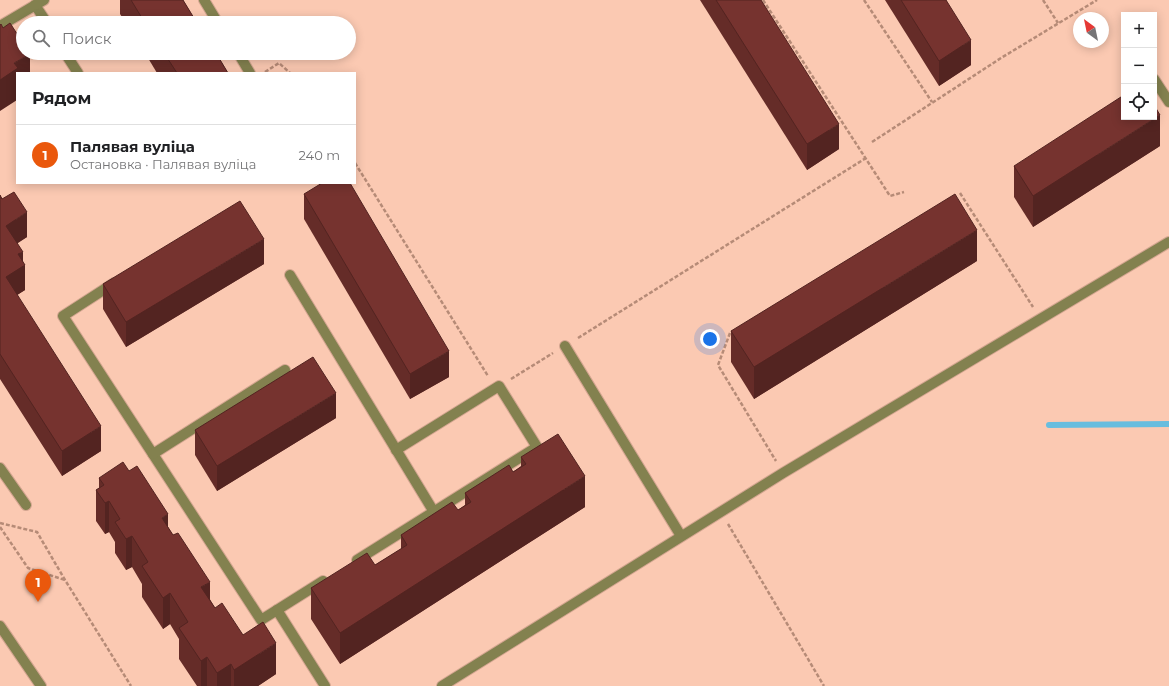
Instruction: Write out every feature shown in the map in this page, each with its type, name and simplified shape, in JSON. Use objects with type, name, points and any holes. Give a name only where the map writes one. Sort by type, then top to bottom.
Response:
[{"type":"street","points":[[204,0],[214,16]]},
{"type":"street","points":[[17,16],[40,2],[45,16]]},
{"type":"street","points":[[0,26],[16,16]]},
{"type":"street","points":[[70,60],[77,72]]},
{"type":"street","points":[[242,60],[249,72]]},
{"type":"street","points":[[1157,84],[1169,102]]},
{"type":"street","points":[[442,686],[783,473],[1169,242]]},
{"type":"street","points":[[290,275],[434,512]]},
{"type":"street","points":[[122,277],[64,316],[261,620],[329,577]]},
{"type":"street","points":[[565,346],[681,536]]},
{"type":"street","points":[[153,454],[285,370]]},
{"type":"street","points":[[349,565],[537,447],[499,386],[396,450]]},
{"type":"street","points":[[0,468],[26,505]]},
{"type":"street","points":[[277,610],[324,686]]},
{"type":"street","points":[[0,626],[41,686]]},
{"type":"path","points":[[764,0],[890,196],[904,192]]},
{"type":"path","points":[[864,0],[932,102]]},
{"type":"path","points":[[1043,0],[1058,23]]},
{"type":"path","points":[[872,142],[932,102],[1097,0]]},
{"type":"path","points":[[265,72],[278,64],[289,72]]},
{"type":"path","points":[[356,165],[485,373],[499,386],[866,158]]},
{"type":"path","points":[[960,193],[1041,319]]},
{"type":"path","points":[[730,333],[718,365],[783,473]]},
{"type":"path","points":[[720,512],[824,686]]},
{"type":"path","points":[[0,523],[37,532],[131,686]]},
{"type":"path","points":[[0,527],[28,568],[65,580]]},
{"type":"building","points":[[131,0],[183,0],[193,16],[141,16]]},
{"type":"building","points":[[716,0],[761,0],[839,124],[807,144]]},
{"type":"building","points":[[901,0],[946,0],[971,40],[939,61]]},
{"type":"building","points":[[10,23],[16,32],[16,60],[19,60],[14,63],[18,68],[0,80],[1,24],[3,28]]},
{"type":"building","points":[[169,60],[220,60],[227,72],[176,72]]},
{"type":"building","points":[[1121,97],[1121,120],[1152,120],[1033,196],[1014,166]]},
{"type":"building","points":[[1157,110],[1160,115],[1157,117]]},
{"type":"building","points":[[320,184],[351,184],[449,351],[410,374],[304,194]]},
{"type":"building","points":[[14,192],[27,212],[6,226],[23,252],[18,254],[25,265],[6,277],[101,426],[62,451],[0,354],[0,195],[2,199]]},
{"type":"building","points":[[955,194],[977,230],[754,367],[731,331]]},
{"type":"building","points":[[240,201],[264,239],[126,322],[103,284]]},
{"type":"building","points":[[313,357],[336,393],[217,466],[195,430]]},
{"type":"building","points":[[558,434],[585,476],[340,633],[311,588],[367,553],[375,565],[407,545],[401,535],[452,502],[458,510],[471,502],[465,493],[509,465],[513,472],[526,464],[521,457]]},
{"type":"building","points":[[123,462],[129,471],[137,466],[168,514],[162,518],[173,535],[178,533],[210,582],[201,587],[215,608],[222,603],[243,635],[263,622],[276,643],[234,670],[231,664],[217,673],[207,657],[201,661],[179,628],[188,622],[170,593],[163,598],[142,566],[148,562],[132,536],[126,539],[115,522],[120,519],[109,501],[105,503],[96,490],[104,485],[99,478]]},
{"type":"waterway","points":[[1049,425],[1169,424]]},
{"type":"place","name":"Палявая вуліца","points":[[38,602]]}]
